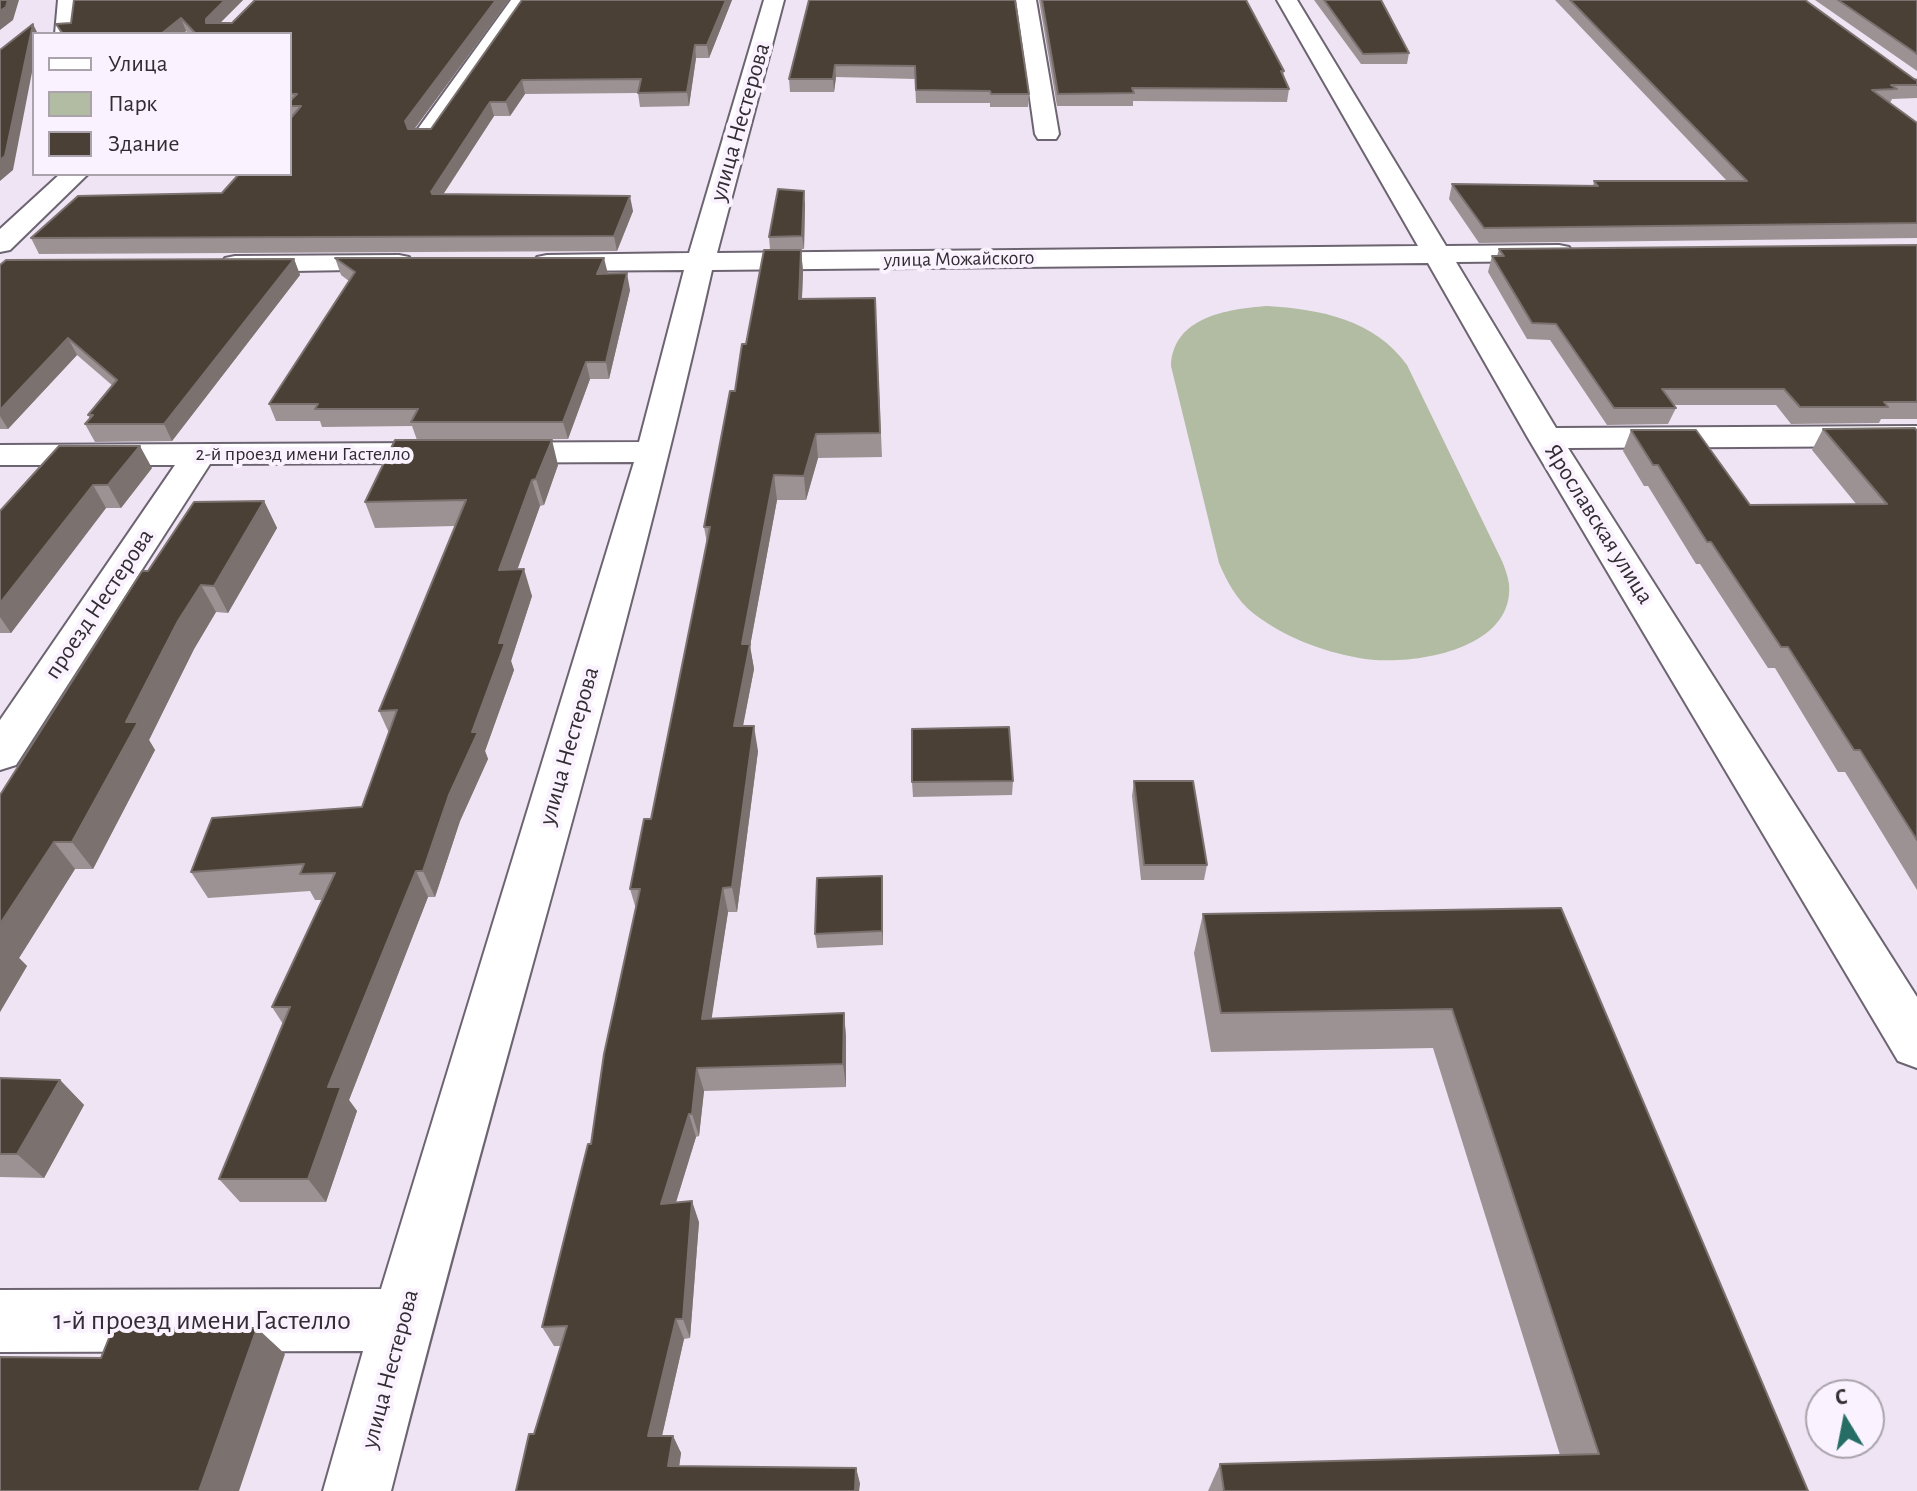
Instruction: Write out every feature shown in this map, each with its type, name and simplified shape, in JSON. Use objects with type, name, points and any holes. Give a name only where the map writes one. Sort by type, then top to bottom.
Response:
[{"type":"street","points":[[65,32],[68,0]]},
{"type":"street","points":[[424,137],[521,0]]},
{"type":"street","name":"улица Нестерова","points":[[357,1491],[403,1320],[654,452],[700,262],[774,0]]},
{"type":"street","points":[[1026,0],[1047,134]]},
{"type":"street","name":"Ярославская улица","points":[[1287,0],[1545,438],[1917,1044]]},
{"type":"street","points":[[5,258],[73,176]]},
{"type":"street","name":"улица Можайского","points":[[525,263],[1581,253]]},
{"type":"street","points":[[207,264],[429,263]]},
{"type":"street","points":[[1545,438],[1917,436]]},
{"type":"street","name":"2-й проезд имени Гастелло","points":[[0,455],[654,452]]},
{"type":"street","name":"проезд Нестерова","points":[[0,754],[199,455]]},
{"type":"street","name":"1-й проезд имени Гастелло","points":[[0,1321],[403,1320]]},
{"type":"green space","points":[[1267,306],[1326,314],[1363,327],[1379,337],[1407,365],[1508,578],[1506,607],[1495,626],[1477,640],[1454,650],[1403,660],[1359,658],[1317,647],[1277,629],[1253,613],[1233,590],[1219,563],[1171,366],[1174,349],[1181,336],[1192,326],[1220,313]]},
{"type":"building","points":[[0,0],[8,0],[6,7],[0,11]]},
{"type":"building","points":[[74,0],[225,0],[206,19],[206,23],[232,23],[255,0],[496,0],[405,121],[408,129],[431,129],[522,0],[726,0],[707,45],[695,45],[687,92],[638,93],[641,79],[522,80],[506,102],[490,102],[431,192],[630,196],[614,236],[31,238],[78,196],[222,193],[237,176],[292,176],[292,117],[301,106],[292,106],[292,99],[297,94],[292,94],[292,32],[194,32],[181,18],[164,32],[62,32],[56,24],[71,23]]},
{"type":"building","points":[[809,0],[1015,0],[1029,94],[916,90],[915,66],[835,65],[833,79],[789,79]]},
{"type":"building","points":[[1042,0],[1246,0],[1284,71],[1281,71],[1289,89],[1132,88],[1134,93],[1058,94]]},
{"type":"building","points":[[1324,0],[1381,0],[1409,53],[1363,54]]},
{"type":"building","points":[[1570,0],[1805,0],[1917,80],[1917,85],[1891,85],[1897,89],[1872,90],[1917,123],[1917,223],[1484,228],[1452,184],[1598,186],[1594,181],[1747,181]]},
{"type":"building","points":[[1838,0],[1917,0],[1917,54]]},
{"type":"building","points":[[33,24],[5,156],[0,160],[0,50]]},
{"type":"building","points":[[778,189],[804,191],[802,236],[769,237]]},
{"type":"building","points":[[1917,245],[1917,402],[1884,402],[1888,407],[1800,407],[1784,389],[1662,389],[1676,408],[1614,408],[1556,324],[1532,323],[1492,256],[1504,256],[1499,249]]},
{"type":"building","points":[[764,250],[801,250],[799,299],[875,298],[880,433],[816,434],[804,476],[774,475],[742,644],[750,644],[734,726],[754,726],[732,887],[723,888],[702,1019],[844,1013],[843,1064],[697,1068],[692,1114],[689,1114],[661,1204],[692,1201],[683,1319],[676,1319],[648,1436],[673,1436],[668,1466],[856,1468],[855,1491],[516,1491],[529,1434],[534,1434],[567,1326],[542,1327],[588,1144],[591,1144],[604,1054],[640,889],[630,889],[644,819],[651,819],[710,527],[704,527],[730,391],[735,391],[742,344],[746,344]]},
{"type":"building","points":[[335,258],[604,258],[597,274],[627,273],[606,362],[586,362],[563,422],[411,422],[418,409],[315,409],[318,404],[269,404],[355,272]]},
{"type":"building","points":[[294,259],[164,424],[85,424],[93,415],[88,415],[117,380],[68,338],[0,410],[0,265],[6,260]]},
{"type":"building","points":[[1915,428],[1917,840],[1860,750],[1854,750],[1788,647],[1781,647],[1631,430],[1696,430],[1750,505],[1887,504],[1823,429]]},
{"type":"building","points":[[395,440],[552,440],[536,479],[532,480],[499,570],[524,569],[499,643],[505,643],[472,732],[478,732],[449,795],[423,871],[416,871],[328,1087],[341,1087],[308,1179],[219,1179],[290,1007],[272,1007],[335,873],[300,874],[304,864],[191,872],[212,818],[362,807],[397,710],[379,711],[466,500],[365,502]]},
{"type":"building","points":[[59,446],[140,446],[108,485],[93,485],[0,603],[0,511]]},
{"type":"building","points":[[264,501],[214,586],[201,585],[178,621],[126,722],[138,722],[72,842],[54,842],[0,924],[0,795],[142,571],[148,571],[194,502]]},
{"type":"building","points":[[1009,727],[1013,781],[912,782],[912,729]]},
{"type":"building","points":[[1134,781],[1193,781],[1207,865],[1144,865]]},
{"type":"building","points":[[882,876],[882,931],[815,934],[817,878]]},
{"type":"building","points":[[1561,908],[1808,1491],[1224,1491],[1220,1464],[1599,1454],[1452,1009],[1221,1013],[1203,914]]},
{"type":"building","points":[[0,1078],[60,1080],[17,1154],[0,1154]]},
{"type":"building","points":[[113,1328],[257,1328],[199,1491],[0,1491],[0,1357],[101,1358]]}]
